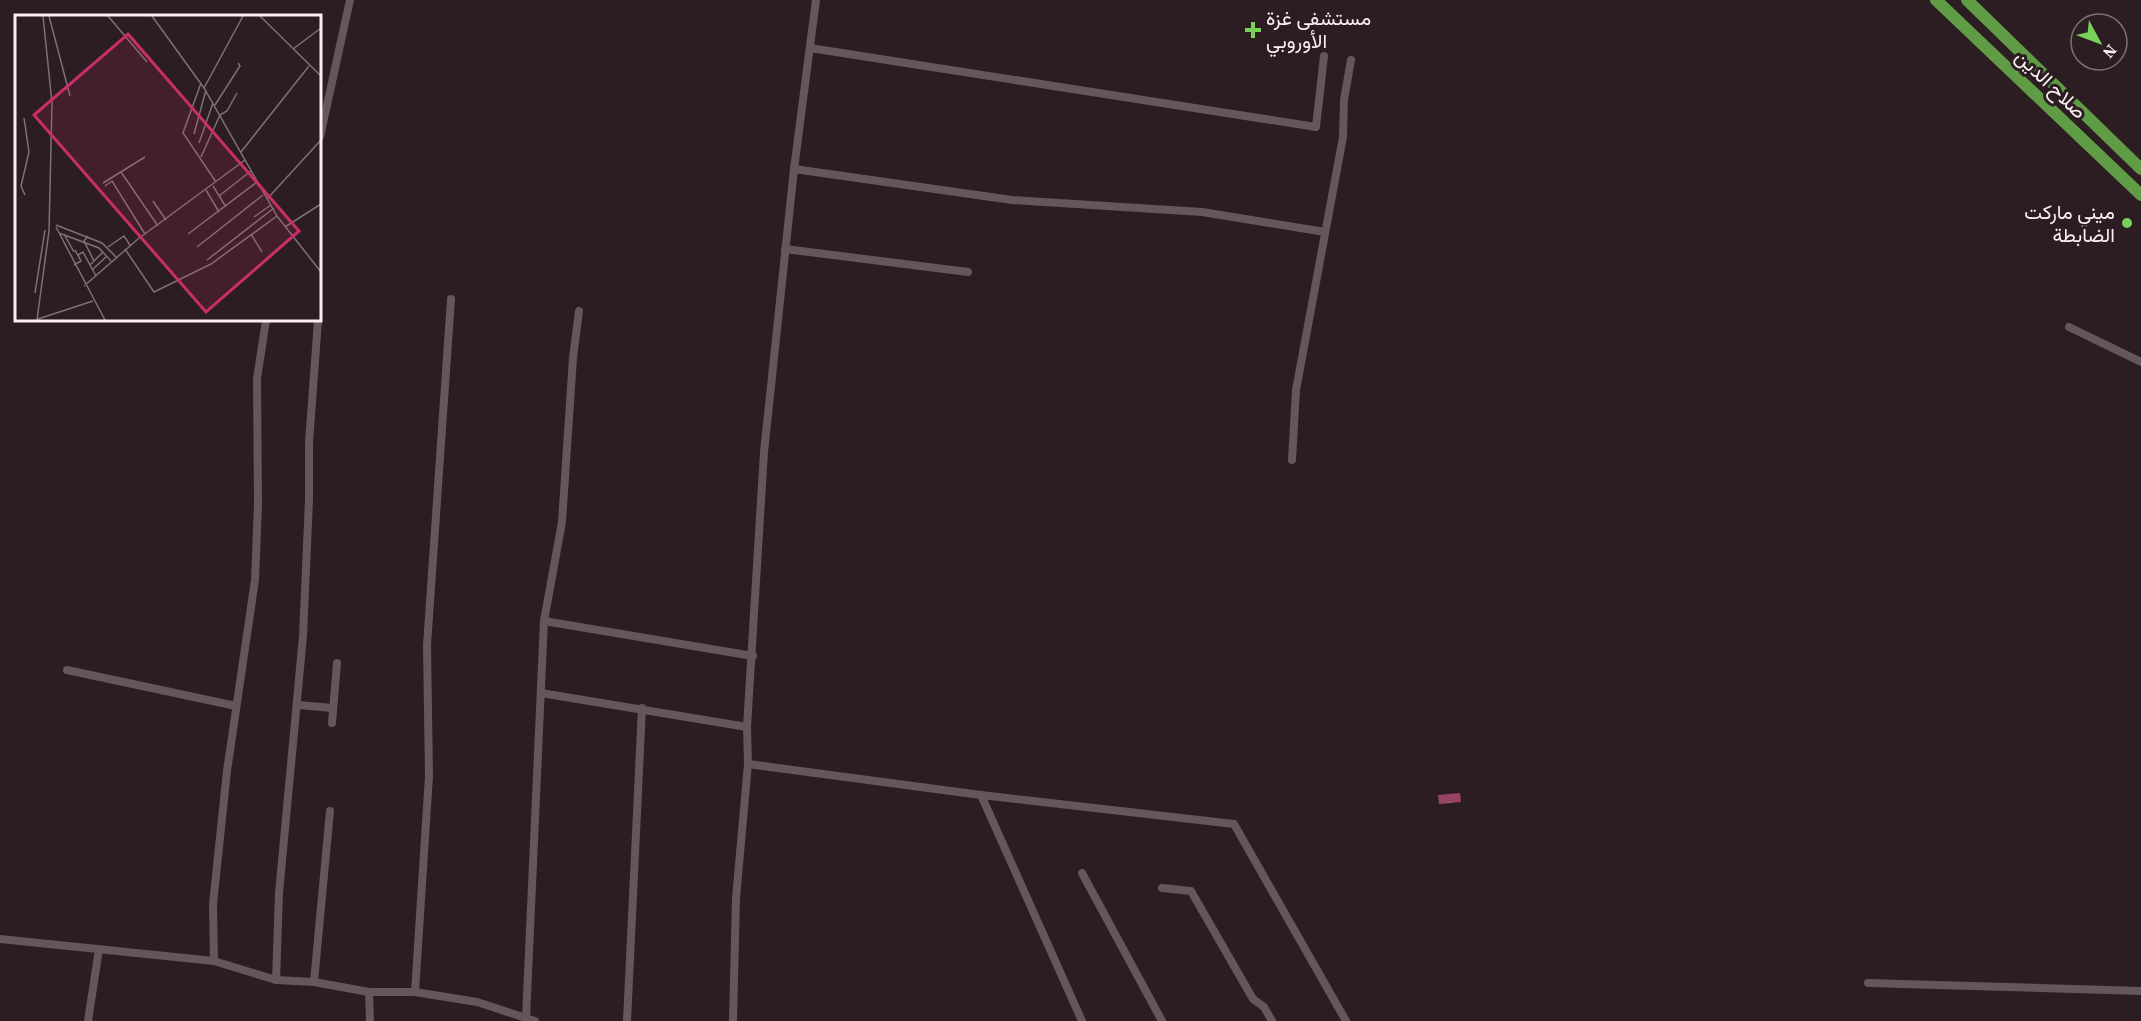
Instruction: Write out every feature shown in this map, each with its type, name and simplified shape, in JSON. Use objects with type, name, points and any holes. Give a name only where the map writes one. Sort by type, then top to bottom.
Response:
[{"type":"highway","name":"صلاح الدين","points":[[1936,0],[2141,195]]},
{"type":"highway","name":"صلاح الدين","points":[[1967,0],[2141,169]]},
{"type":"street","points":[[321,131],[350,0]]},
{"type":"street","points":[[734,1021],[736,898],[748,764],[747,727],[764,452],[794,169],[816,0]]},
{"type":"street","points":[[810,48],[1317,127],[1324,56]]},
{"type":"street","points":[[1292,460],[1296,390],[1343,137],[1344,100],[1351,60]]},
{"type":"street","points":[[794,169],[1012,200],[1202,212],[1325,232]]},
{"type":"street","points":[[786,249],[968,272]]},
{"type":"street","points":[[415,992],[429,776],[427,645],[451,299]]},
{"type":"street","points":[[526,1018],[544,621],[562,522],[573,358],[579,311]]},
{"type":"street","points":[[214,961],[213,904],[236,705],[255,580],[258,507],[257,379],[266,321]]},
{"type":"street","points":[[276,980],[279,893],[298,705],[307,576],[309,443],[318,321]]},
{"type":"street","points":[[2069,327],[2141,362]]},
{"type":"street","points":[[544,621],[753,656]]},
{"type":"street","points":[[333,723],[337,663]]},
{"type":"street","points":[[67,670],[236,705]]},
{"type":"street","points":[[541,693],[747,727]]},
{"type":"street","points":[[298,705],[333,708]]},
{"type":"street","points":[[627,1021],[642,708]]},
{"type":"street","points":[[748,764],[981,795],[1234,824],[1346,1021]]},
{"type":"street","points":[[981,795],[1082,1021]]},
{"type":"street","points":[[314,982],[330,833],[330,811]]},
{"type":"street","points":[[1082,873],[1162,1021]]},
{"type":"street","points":[[1162,888],[1191,891],[1252,999],[1264,1007],[1272,1021]]},
{"type":"street","points":[[0,939],[214,961],[276,980],[314,982],[369,992],[415,992],[477,1002],[535,1021]]},
{"type":"street","points":[[88,1021],[99,949]]},
{"type":"street","points":[[1868,982],[2141,991]]},
{"type":"street","points":[[369,992],[370,1021]]},
{"type":"water","points":[[1460,793],[1461,802],[1439,804],[1438,795]]},
{"type":"place","name":"مستشفى غزة الأوروبي","points":[[1253,30]]},
{"type":"place","name":"ميني ماركت الضابطة","points":[[2127,223]]}]
